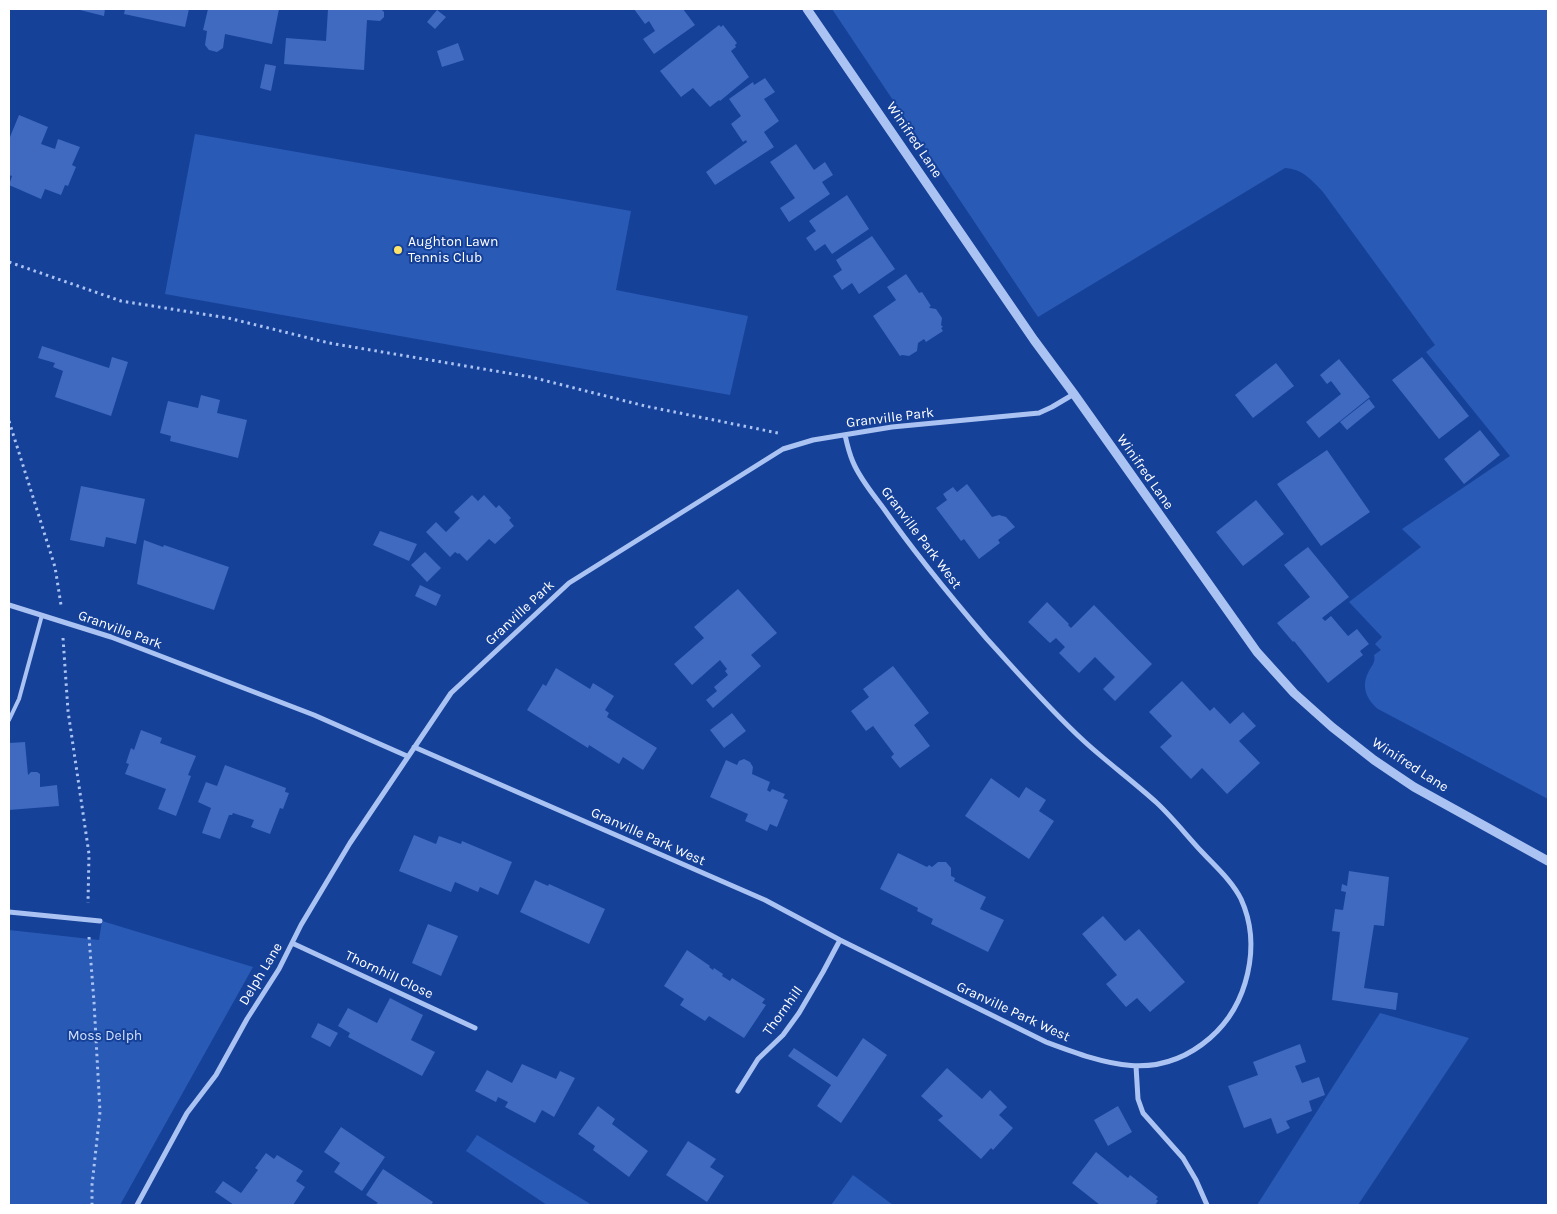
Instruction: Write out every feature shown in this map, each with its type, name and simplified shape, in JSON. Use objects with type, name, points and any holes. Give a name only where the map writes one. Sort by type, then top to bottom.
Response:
[{"type":"street","name":"Winifred Lane","points":[[807,9],[1034,340],[1257,652],[1294,693],[1332,727],[1374,760],[1414,787],[1548,862]]},
{"type":"street","name":"Granville Park","points":[[9,605],[111,637],[304,711],[407,756],[451,693],[569,583],[783,449],[813,440],[892,427],[1039,413],[1074,394]]},
{"type":"street","name":"Granville Park West","points":[[414,747],[765,900],[840,940],[1046,1042],[1081,1055],[1112,1063],[1136,1066],[1156,1066],[1177,1060],[1201,1046],[1221,1029],[1237,1004],[1246,981],[1250,960],[1251,940],[1248,919],[1230,881],[1157,804],[1085,741],[1046,703],[959,606],[916,555],[863,480],[852,460],[845,435]]},
{"type":"street","name":"Delph Lane","points":[[138,1205],[187,1114],[216,1075],[247,1019],[279,969],[301,925],[350,843],[407,756]]},
{"type":"street","points":[[9,912],[100,921]]},
{"type":"street","name":"Thornhill","points":[[738,1091],[758,1059],[783,1035],[799,1013],[840,940]]},
{"type":"street","name":"Thornhill Close","points":[[292,943],[476,1028]]},
{"type":"street","points":[[1136,1066],[1138,1099],[1142,1113],[1183,1158],[1196,1180],[1207,1205]]},
{"type":"lane","points":[[9,720],[19,699],[42,615]]},
{"type":"path","points":[[9,262],[121,301],[228,318],[329,343],[531,377],[646,406],[813,440]]},
{"type":"path","points":[[9,421],[55,567],[63,622],[68,712],[89,854],[88,920],[100,1112],[92,1185],[92,1205]]},
{"type":"green space","points":[[832,9],[1548,9],[1548,799],[1378,709],[1366,693],[1366,678],[1374,662],[1374,655],[1381,650],[1375,644],[1382,637],[1349,602],[1421,547],[1402,529],[1510,456],[1426,352],[1435,345],[1323,192],[1301,173],[1285,168],[1038,317]]},
{"type":"green space","name":"Aughton Lawn Tennis Club","points":[[195,134],[631,211],[616,290],[748,316],[730,395],[165,294]]},
{"type":"green space","name":"Moss Delph","points":[[102,921],[253,967],[120,1205],[9,1205],[9,930],[99,940]]},
{"type":"green space","points":[[1380,1013],[1469,1038],[1358,1205],[1257,1205]]},
{"type":"green space","points":[[477,1135],[592,1205],[547,1205],[466,1151]]},
{"type":"green space","points":[[853,1175],[893,1205],[831,1205]]},
{"type":"building","points":[[76,9],[105,9],[104,16]]},
{"type":"building","points":[[125,9],[189,9],[185,27],[124,14]]},
{"type":"building","points":[[208,9],[279,9],[272,44],[225,34],[223,48],[217,52],[209,50],[205,45],[207,31],[203,30]]},
{"type":"building","points":[[328,9],[381,9],[384,12],[384,17],[380,21],[367,20],[364,70],[284,64],[286,38],[326,41]]},
{"type":"building","points":[[634,9],[683,9],[695,25],[654,54],[643,39],[655,31],[649,21],[645,24]]},
{"type":"building","points":[[437,10],[446,17],[435,29],[427,22]]},
{"type":"building","points":[[719,25],[721,27],[723,25],[737,43],[736,47],[731,51],[749,77],[710,107],[693,88],[681,97],[660,71]]},
{"type":"building","points":[[458,43],[464,60],[442,67],[437,51]]},
{"type":"building","points":[[265,64],[276,66],[271,91],[260,88]]},
{"type":"building","points":[[765,78],[775,92],[764,99],[779,121],[764,132],[774,147],[715,185],[706,172],[747,142],[746,140],[743,142],[731,124],[741,116],[729,99],[753,82],[754,85]]},
{"type":"building","points":[[19,115],[48,127],[41,144],[55,149],[58,139],[80,147],[72,165],[76,167],[68,186],[65,185],[61,195],[45,189],[41,199],[9,185],[12,176],[9,175],[9,136]]},
{"type":"building","points":[[796,144],[814,170],[825,162],[833,175],[822,182],[830,194],[789,222],[780,208],[795,198],[770,162]]},
{"type":"building","points":[[847,195],[869,229],[832,254],[825,244],[815,251],[806,238],[816,231],[809,221]]},
{"type":"building","points":[[872,236],[895,269],[859,294],[852,283],[842,290],[833,276],[842,270],[836,260]]},
{"type":"building","points":[[906,274],[919,293],[922,292],[931,306],[929,307],[936,309],[942,318],[941,325],[943,327],[941,328],[943,331],[926,342],[924,339],[918,343],[917,351],[909,356],[900,356],[873,316],[896,300],[887,287]]},
{"type":"building","points":[[42,346],[109,368],[112,357],[128,362],[111,416],[55,397],[63,371],[53,367],[55,363],[38,358]]},
{"type":"building","points":[[1422,357],[1469,416],[1439,439],[1392,380]]},
{"type":"building","points":[[1339,359],[1370,397],[1319,438],[1306,422],[1341,394],[1331,381],[1327,384],[1320,375]]},
{"type":"building","points":[[1276,363],[1294,386],[1253,418],[1235,395]]},
{"type":"building","points":[[201,395],[220,400],[217,413],[247,420],[238,458],[170,441],[171,436],[160,433],[168,401],[198,408]]},
{"type":"building","points":[[1369,399],[1375,407],[1347,430],[1340,422]]},
{"type":"building","points":[[1480,430],[1500,455],[1464,484],[1444,459]]},
{"type":"building","points":[[1327,450],[1370,512],[1321,546],[1277,484]]},
{"type":"building","points":[[967,484],[992,517],[999,515],[1006,517],[1015,527],[998,540],[1000,543],[979,559],[964,539],[961,541],[936,508],[947,500],[943,494],[953,487],[957,492]]},
{"type":"building","points":[[81,486],[145,499],[136,544],[106,537],[104,547],[70,540]]},
{"type":"building","points":[[472,495],[478,501],[484,495],[496,508],[499,505],[511,518],[509,520],[514,526],[495,544],[489,539],[467,561],[459,553],[455,552],[450,557],[426,532],[436,522],[446,532],[460,518],[454,512]]},
{"type":"building","points":[[1256,500],[1284,534],[1243,566],[1216,532]]},
{"type":"building","points":[[380,531],[417,544],[409,561],[373,545]]},
{"type":"building","points":[[144,540],[229,567],[214,610],[137,584]]},
{"type":"building","points":[[1308,547],[1349,597],[1322,618],[1325,621],[1331,616],[1348,636],[1357,629],[1369,644],[1360,651],[1363,655],[1328,683],[1277,623],[1310,597],[1284,565]]},
{"type":"building","points":[[425,552],[441,568],[427,582],[411,565]]},
{"type":"building","points":[[420,585],[441,595],[436,606],[415,596]]},
{"type":"building","points":[[738,589],[777,633],[751,655],[761,666],[713,708],[706,700],[717,691],[714,687],[728,675],[725,671],[727,669],[720,660],[692,685],[674,664],[704,638],[694,627]]},
{"type":"building","points":[[1047,602],[1071,628],[1094,605],[1152,664],[1115,701],[1103,689],[1115,677],[1095,657],[1079,673],[1059,653],[1065,647],[1056,638],[1050,643],[1028,622]]},
{"type":"building","points":[[893,666],[929,713],[914,725],[930,746],[900,768],[891,757],[894,754],[873,726],[866,731],[851,711],[869,697],[863,689]]},
{"type":"building","points":[[556,668],[590,689],[593,683],[614,696],[605,710],[609,713],[607,717],[657,748],[643,770],[623,757],[619,764],[589,745],[588,748],[527,710],[543,684],[546,686]]},
{"type":"building","points":[[1182,681],[1210,711],[1214,707],[1230,724],[1243,712],[1256,726],[1239,741],[1260,763],[1227,794],[1202,768],[1191,779],[1160,747],[1172,736],[1149,712]]},
{"type":"building","points":[[732,713],[746,731],[724,748],[710,730]]},
{"type":"building","points":[[141,730],[162,738],[160,743],[196,756],[188,775],[191,776],[176,816],[158,809],[166,789],[125,774],[129,764],[126,763],[131,748],[134,750]]},
{"type":"building","points":[[25,742],[28,775],[31,772],[40,774],[40,787],[57,785],[59,806],[9,810],[9,743]]},
{"type":"building","points":[[744,759],[750,762],[753,767],[752,774],[770,782],[767,790],[770,792],[772,789],[785,794],[783,798],[788,800],[777,827],[770,824],[767,831],[745,821],[748,814],[710,797],[726,760],[737,765],[739,761]]},
{"type":"building","points":[[225,765],[286,788],[285,792],[289,793],[283,809],[280,808],[270,834],[251,827],[254,820],[233,813],[229,815],[220,839],[202,833],[211,808],[198,802],[206,782],[217,786]]},
{"type":"building","points":[[991,778],[1019,798],[1026,787],[1046,800],[1039,811],[1054,821],[1029,859],[965,816]]},
{"type":"building","points":[[414,835],[436,844],[439,836],[461,844],[462,841],[512,862],[498,895],[480,887],[478,892],[455,882],[451,892],[399,871]]},
{"type":"building","points":[[898,853],[927,867],[929,865],[932,867],[938,862],[946,862],[951,868],[951,876],[955,878],[954,881],[986,897],[980,909],[1004,920],[988,952],[931,924],[933,919],[917,911],[918,908],[880,889]]},
{"type":"building","points":[[1349,871],[1389,877],[1384,926],[1374,925],[1364,988],[1398,993],[1396,1010],[1332,1000],[1340,932],[1332,931],[1335,909],[1343,910],[1346,892],[1341,891],[1342,884],[1347,886]]},
{"type":"building","points":[[535,880],[548,886],[549,884],[605,909],[589,944],[520,912]]},
{"type":"building","points":[[1103,916],[1125,941],[1139,929],[1185,982],[1150,1012],[1137,998],[1126,1007],[1106,984],[1117,975],[1082,934]]},
{"type":"building","points":[[428,924],[458,936],[441,976],[412,963]]},
{"type":"building","points":[[687,950],[713,970],[714,968],[723,974],[722,976],[730,981],[732,978],[765,999],[762,1003],[766,1005],[744,1038],[709,1016],[705,1021],[680,1005],[684,999],[664,986]]},
{"type":"building","points":[[390,998],[423,1015],[411,1040],[435,1052],[422,1076],[348,1037],[350,1033],[338,1026],[348,1008],[377,1023]]},
{"type":"building","points":[[318,1023],[338,1033],[330,1047],[311,1037]]},
{"type":"building","points":[[863,1038],[887,1055],[841,1123],[817,1106],[831,1085],[788,1056],[794,1048],[837,1077]]},
{"type":"building","points":[[1300,1044],[1306,1062],[1295,1066],[1302,1083],[1319,1077],[1325,1095],[1309,1101],[1312,1111],[1286,1121],[1290,1128],[1277,1134],[1271,1118],[1244,1128],[1228,1086],[1258,1075],[1253,1062]]},
{"type":"building","points":[[522,1064],[556,1079],[560,1071],[575,1078],[554,1117],[542,1110],[535,1123],[505,1107],[508,1102],[498,1097],[496,1102],[475,1091],[487,1070],[512,1083]]},
{"type":"building","points":[[947,1068],[982,1099],[990,1090],[1007,1107],[999,1115],[1013,1128],[993,1150],[991,1148],[981,1159],[938,1120],[943,1116],[921,1096]]},
{"type":"building","points":[[598,1106],[615,1119],[612,1124],[648,1151],[629,1177],[593,1150],[595,1146],[578,1134]]},
{"type":"building","points":[[1118,1106],[1132,1132],[1108,1146],[1094,1120]]},
{"type":"building","points":[[341,1127],[385,1157],[362,1191],[334,1172],[340,1163],[324,1152]]},
{"type":"building","points":[[688,1141],[716,1159],[710,1167],[724,1176],[707,1202],[666,1175]]},
{"type":"building","points":[[1096,1152],[1128,1178],[1130,1175],[1158,1197],[1155,1205],[1100,1205],[1072,1183]]},
{"type":"building","points":[[266,1153],[274,1159],[277,1155],[303,1171],[296,1181],[305,1187],[293,1205],[234,1205],[215,1192],[223,1181],[241,1193],[258,1170],[255,1168]]},
{"type":"building","points":[[383,1169],[433,1202],[431,1205],[376,1204],[378,1203],[366,1195]]},
{"type":"place","name":"Aughton Lawn Tennis Club","points":[[398,250]]}]
